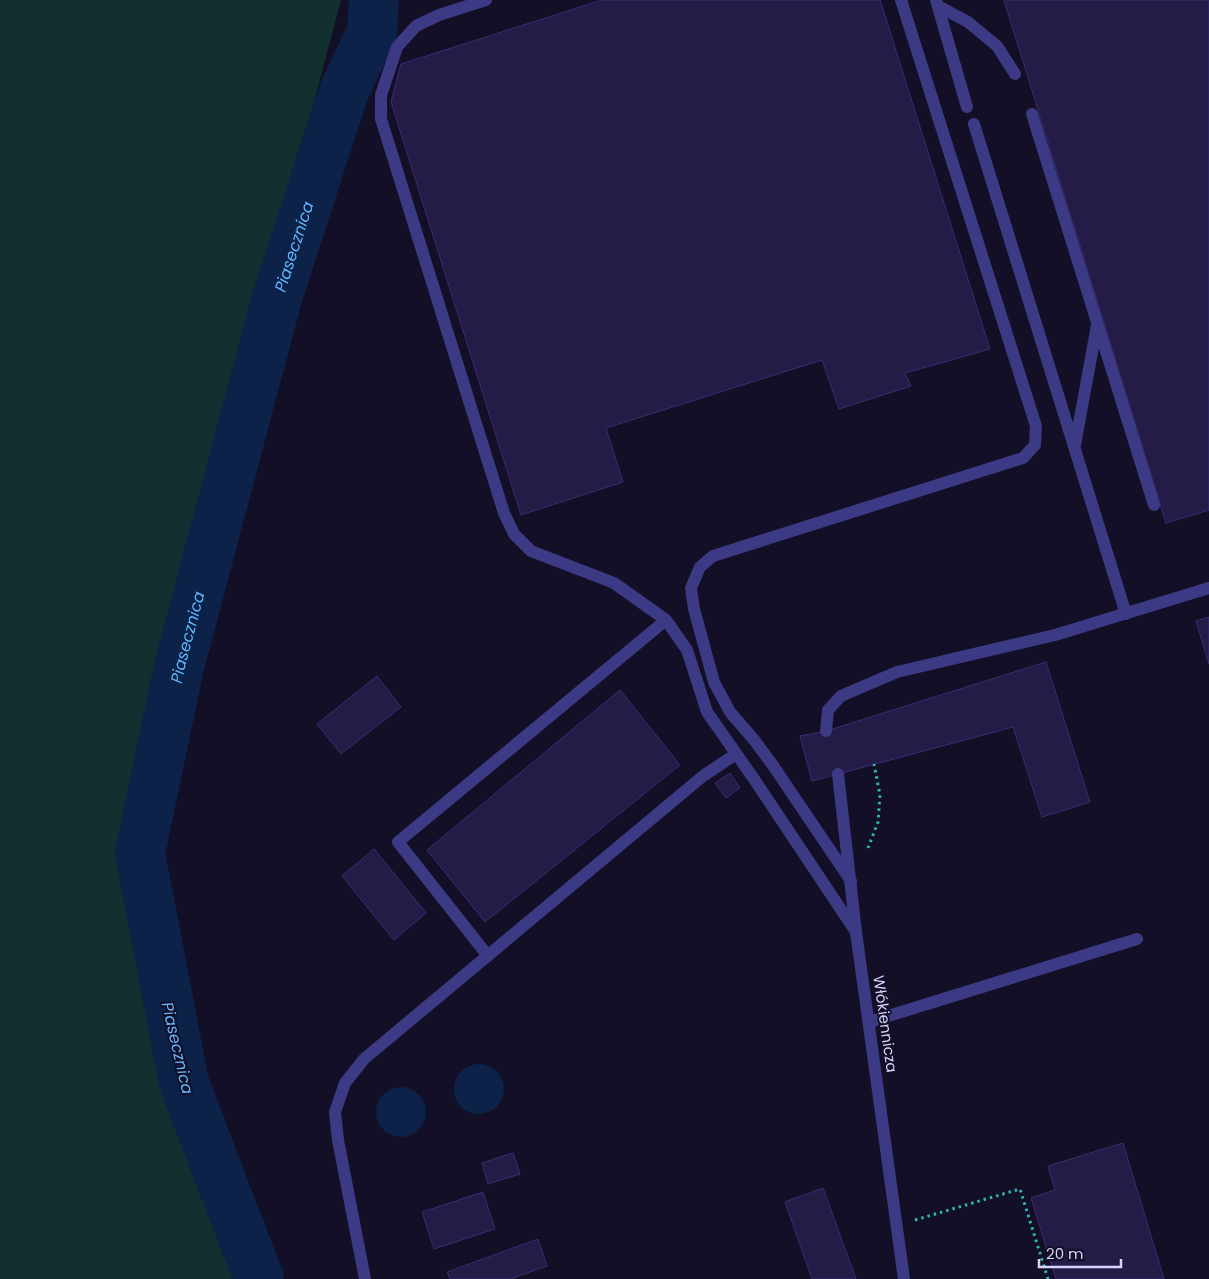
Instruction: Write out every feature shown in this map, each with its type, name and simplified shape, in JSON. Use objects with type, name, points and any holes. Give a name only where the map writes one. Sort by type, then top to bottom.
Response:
[{"type":"street","points":[[486,0],[439,15],[416,26],[397,47],[381,95],[382,119],[504,513],[514,534],[532,552],[614,583],[666,620],[687,650],[707,712],[856,932]]},
{"type":"street","points":[[851,881],[755,741],[730,712],[714,682],[694,609],[691,588],[700,567],[713,556],[1024,458],[1035,445],[1036,426],[901,0]]},
{"type":"street","points":[[937,3],[968,22],[997,46],[1015,74]]},
{"type":"street","points":[[937,3],[967,108]]},
{"type":"street","points":[[1032,114],[1154,504]]},
{"type":"street","points":[[974,124],[1126,614]]},
{"type":"street","points":[[1074,447],[1098,322]]},
{"type":"street","points":[[826,731],[828,710],[841,696],[897,672],[1054,635],[1209,588]]},
{"type":"street","points":[[488,956],[398,842],[666,620]]},
{"type":"street","points":[[365,1279],[338,1140],[335,1112],[345,1083],[364,1059],[703,776],[736,754]]},
{"type":"street","name":"Włókiennicza","points":[[838,774],[856,932],[904,1279]]},
{"type":"street","points":[[868,1022],[1137,939]]},
{"type":"path","points":[[910,1222],[1020,1189],[1048,1279]]},
{"type":"green space","points":[[0,0],[341,0],[176,624],[134,852],[179,1082],[255,1279],[0,1279]]},
{"type":"water","points":[[479,1064],[493,1068],[500,1075],[504,1089],[500,1103],[493,1110],[479,1114],[465,1110],[458,1103],[454,1089],[458,1075],[465,1068]]},
{"type":"water","points":[[401,1087],[419,1094],[426,1112],[419,1130],[401,1137],[383,1130],[376,1112],[383,1094]]},
{"type":"building","points":[[602,0],[880,0],[990,349],[905,373],[911,386],[839,409],[822,360],[606,428],[623,482],[521,515],[391,102],[401,64]]},
{"type":"building","points":[[1004,0],[1209,0],[1209,510],[1166,523]]},
{"type":"building","points":[[1209,617],[1209,664],[1196,621]]},
{"type":"building","points":[[1046,662],[1090,802],[1042,817],[1013,727],[812,781],[800,736],[826,731]]},
{"type":"building","points":[[377,676],[401,707],[341,754],[317,724]]},
{"type":"building","points":[[620,690],[680,765],[485,922],[427,850]]},
{"type":"building","points":[[730,773],[740,788],[726,798],[715,783]]},
{"type":"building","points":[[374,849],[426,913],[394,940],[342,876]]},
{"type":"building","points":[[1123,1143],[1164,1279],[1056,1279],[1031,1198],[1055,1190],[1048,1166]]},
{"type":"building","points":[[513,1153],[520,1174],[488,1184],[482,1163]]},
{"type":"building","points":[[823,1188],[856,1279],[812,1279],[785,1202]]},
{"type":"building","points":[[483,1192],[495,1229],[434,1249],[422,1212]]},
{"type":"building","points":[[538,1239],[547,1266],[510,1279],[450,1279],[447,1272]]},
{"type":"waterway","name":"Piasecznica","points":[[259,1279],[184,1083],[140,853],[179,667],[277,298],[344,91],[372,32],[374,0]]}]
